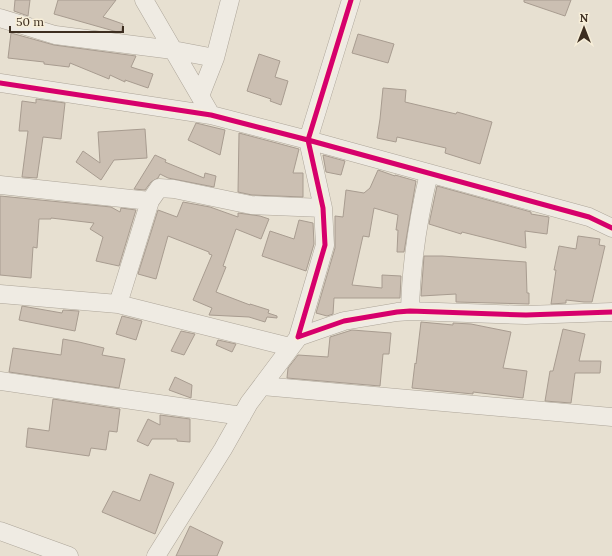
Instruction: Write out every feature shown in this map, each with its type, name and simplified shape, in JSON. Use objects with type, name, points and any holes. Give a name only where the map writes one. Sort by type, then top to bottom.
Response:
[{"type":"street","points":[[144,0],[211,115]]},
{"type":"street","points":[[200,96],[215,58],[230,0]]},
{"type":"street","points":[[156,556],[242,416],[294,342],[325,245],[323,208],[308,140],[350,0]]},
{"type":"street","points":[[0,18],[55,35],[173,50],[215,58]]},
{"type":"street","points":[[0,83],[211,115],[589,217],[612,228]]},
{"type":"street","points":[[410,311],[410,284],[418,218],[429,173]]},
{"type":"street","points":[[0,185],[150,201]]},
{"type":"street","points":[[118,304],[150,201],[159,188],[251,205],[323,208]]},
{"type":"street","points":[[0,294],[118,304],[294,342],[344,321],[397,312],[410,311],[526,315],[612,312]]},
{"type":"street","points":[[0,381],[242,416]]},
{"type":"street","points":[[262,386],[612,417]]},
{"type":"street","points":[[0,531],[69,556]]},
{"type":"building","points":[[15,0],[30,0],[28,16],[14,11]]},
{"type":"building","points":[[58,0],[116,0],[103,17],[123,24],[121,33],[54,14]]},
{"type":"building","points":[[524,0],[571,0],[565,16],[524,2]]},
{"type":"building","points":[[11,33],[54,45],[136,56],[131,67],[153,74],[148,88],[125,80],[125,82],[110,75],[109,79],[70,63],[69,67],[44,64],[44,62],[8,58]]},
{"type":"building","points":[[358,34],[394,44],[388,63],[352,53]]},
{"type":"building","points":[[259,54],[280,61],[275,77],[288,81],[281,105],[270,101],[271,99],[247,91]]},
{"type":"building","points":[[383,88],[406,90],[405,102],[456,114],[457,112],[492,122],[480,164],[445,153],[446,148],[397,137],[396,142],[377,138]]},
{"type":"building","points":[[36,99],[65,103],[61,139],[43,137],[37,178],[22,177],[28,131],[19,131],[22,101],[36,103]]},
{"type":"building","points":[[196,123],[225,130],[220,155],[188,140]]},
{"type":"building","points":[[145,129],[147,158],[114,160],[101,180],[76,162],[83,151],[100,163],[98,132]]},
{"type":"building","points":[[239,133],[299,149],[293,173],[303,173],[303,197],[252,195],[238,192]]},
{"type":"building","points":[[155,155],[166,160],[165,162],[204,178],[205,173],[216,176],[214,187],[168,178],[160,174],[158,178],[151,182],[145,190],[134,189]]},
{"type":"building","points":[[323,155],[345,161],[341,175],[326,172]]},
{"type":"building","points":[[378,170],[416,181],[404,252],[397,252],[398,230],[396,230],[398,215],[374,208],[369,237],[363,236],[352,285],[382,288],[382,275],[401,276],[400,298],[334,298],[333,314],[327,316],[316,313],[335,248],[335,216],[343,217],[346,190],[364,193],[370,188]]},
{"type":"building","points":[[437,186],[531,212],[531,214],[549,217],[547,234],[525,231],[526,248],[462,232],[461,234],[429,224]]},
{"type":"building","points":[[0,196],[111,207],[120,212],[121,208],[136,210],[119,266],[96,261],[103,237],[90,229],[94,223],[51,218],[39,219],[37,248],[33,247],[31,278],[0,275]]},
{"type":"building","points":[[183,202],[210,207],[238,217],[238,213],[260,216],[269,219],[261,239],[236,229],[223,266],[226,267],[216,292],[250,305],[269,310],[268,313],[277,316],[277,318],[267,317],[265,322],[249,317],[209,315],[212,308],[193,300],[212,255],[209,254],[209,252],[168,236],[156,279],[138,274],[158,210],[177,217]]},
{"type":"building","points":[[299,220],[313,223],[314,244],[306,271],[262,256],[270,231],[294,239]]},
{"type":"building","points":[[578,236],[600,239],[599,245],[605,246],[592,302],[566,300],[566,303],[551,304],[556,270],[554,270],[559,246],[576,249]]},
{"type":"building","points":[[424,256],[526,262],[527,293],[529,293],[529,304],[456,302],[456,294],[421,296]]},
{"type":"building","points":[[22,306],[62,313],[63,310],[79,311],[75,331],[19,320]]},
{"type":"building","points":[[122,316],[142,321],[136,340],[116,334]]},
{"type":"building","points":[[421,322],[453,325],[453,323],[471,324],[511,332],[503,368],[527,371],[523,398],[473,392],[473,394],[412,388]]},
{"type":"building","points":[[563,329],[585,334],[579,361],[601,361],[600,373],[575,373],[571,403],[545,401],[550,371],[553,371]]},
{"type":"building","points":[[352,330],[391,333],[389,354],[383,354],[380,386],[287,378],[288,368],[298,355],[328,357],[330,337]]},
{"type":"building","points":[[181,331],[195,334],[184,355],[171,351]]},
{"type":"building","points":[[63,339],[104,348],[102,355],[125,359],[119,388],[9,372],[13,348],[61,355]]},
{"type":"building","points":[[218,340],[236,344],[232,352],[216,345]]},
{"type":"building","points":[[175,377],[192,385],[191,398],[169,390]]},
{"type":"building","points":[[53,399],[120,409],[117,432],[109,431],[106,450],[91,448],[89,456],[26,447],[28,428],[49,431]]},
{"type":"building","points":[[160,415],[190,419],[190,442],[177,441],[177,439],[152,439],[148,446],[137,441],[148,419],[160,425]]},
{"type":"building","points":[[150,474],[174,483],[155,534],[102,512],[113,491],[140,501]]},
{"type":"building","points":[[190,526],[223,542],[217,556],[176,556]]},
{"type":"cycle path","points":[[351,0],[308,140],[589,217],[612,228]]},
{"type":"cycle path","points":[[0,83],[211,115],[308,140],[323,208],[325,245],[298,337],[344,321],[397,312],[410,311],[526,315],[612,312]]}]
